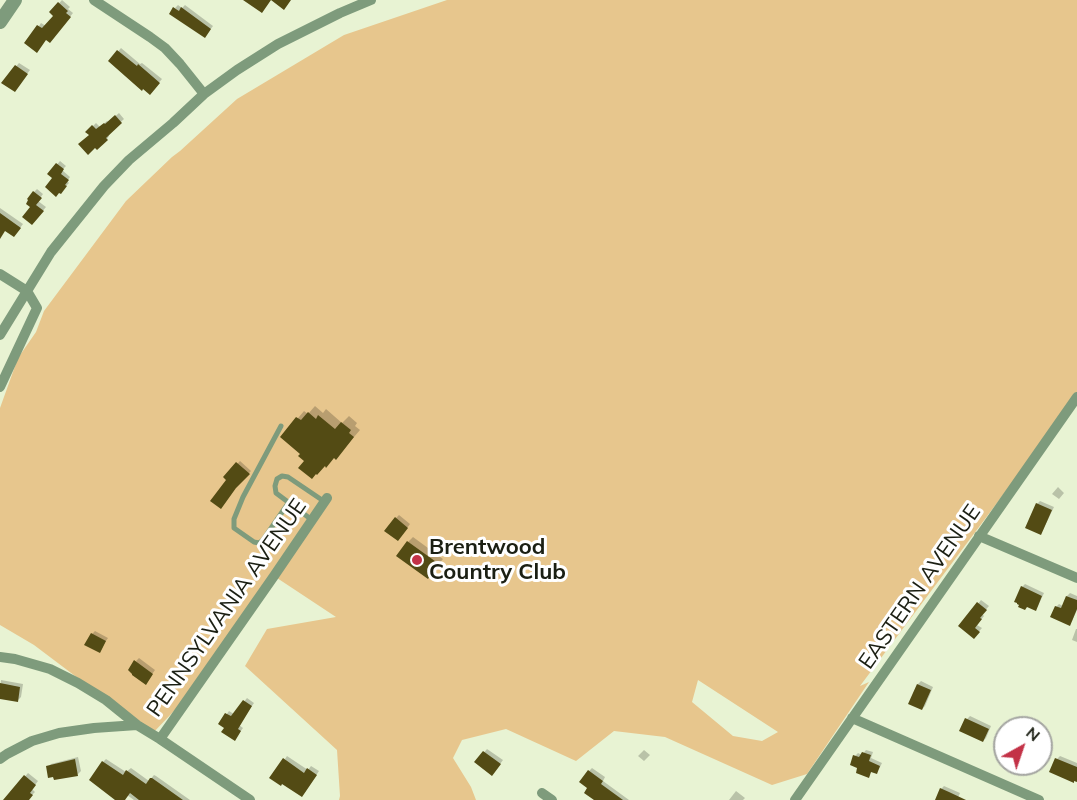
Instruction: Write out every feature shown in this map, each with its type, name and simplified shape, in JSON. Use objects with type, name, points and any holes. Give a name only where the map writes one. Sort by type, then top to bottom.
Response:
[{"type":"street","points":[[0,22],[15,0]]},
{"type":"street","points":[[94,0],[165,48],[204,94]]},
{"type":"street","points":[[0,335],[51,252],[104,186],[129,160],[204,94],[278,44],[371,0]]},
{"type":"street","points":[[0,274],[27,291],[38,308],[0,387]]},
{"type":"street","name":"EASTERN AVENUE","points":[[795,800],[1077,397]]},
{"type":"street","name":"PENNSYLVANIA AVENUE","points":[[160,739],[326,500]]},
{"type":"street","points":[[980,536],[1077,578]]},
{"type":"street","points":[[0,657],[51,669],[78,683],[106,700],[136,725],[250,800]]},
{"type":"street","points":[[852,718],[1039,800]]},
{"type":"street","name":"PENNSYLVANIA AVENUE","points":[[0,759],[32,741],[59,733],[136,725]]},
{"type":"street","points":[[542,793],[552,800]]},
{"type":"lane","points":[[281,426],[243,497],[234,519],[234,528],[259,543],[289,502]]},
{"type":"lane","points":[[312,520],[276,493],[277,479],[282,476],[293,480],[326,500]]},
{"type":"shaded area","name":"Brentwood Country Club","points":[[447,0],[1077,0],[1077,396],[860,686],[869,682],[807,774],[772,785],[665,737],[614,731],[576,761],[506,729],[462,740],[453,758],[471,787],[476,800],[339,800],[337,750],[245,666],[267,629],[336,617],[274,576],[194,690],[152,734],[34,645],[0,625],[0,408],[18,358],[36,332],[44,311],[126,201],[172,157],[237,99],[344,35]],"holes":[[[698,680],[778,732],[762,741],[733,736],[692,702]]]},
{"type":"building","points":[[243,0],[271,0],[262,13]]},
{"type":"building","points":[[271,0],[291,0],[284,10]]},
{"type":"building","points":[[58,2],[71,17],[50,43],[46,40],[37,53],[24,43],[37,25],[42,28],[53,16],[49,12]]},
{"type":"building","points":[[173,7],[179,11],[181,7],[211,29],[205,38],[169,14]]},
{"type":"building","points":[[117,50],[160,83],[150,95],[143,89],[142,91],[108,61]]},
{"type":"building","points":[[15,65],[28,74],[15,92],[1,83]]},
{"type":"building","points":[[115,115],[122,123],[106,138],[108,140],[88,155],[78,144],[89,135],[85,132],[92,125],[96,129],[105,124]]},
{"type":"building","points":[[56,163],[64,169],[61,174],[69,180],[61,194],[59,193],[56,197],[45,187],[52,178],[47,174]]},
{"type":"building","points":[[33,191],[42,198],[36,205],[44,211],[32,225],[22,217],[30,207],[26,204]]},
{"type":"building","points":[[0,213],[21,228],[14,237],[5,231],[0,239]]},
{"type":"building","points":[[308,412],[316,419],[318,415],[335,429],[341,422],[351,430],[349,433],[354,437],[336,460],[334,458],[312,479],[298,468],[304,461],[298,456],[300,454],[280,437],[296,417],[301,420]]},
{"type":"building","points":[[236,462],[250,474],[236,488],[221,509],[210,501],[226,480],[223,477]]},
{"type":"building","points":[[1036,503],[1052,510],[1041,535],[1025,528]]},
{"type":"building","points":[[395,517],[408,528],[398,541],[384,531]]},
{"type":"building","name":"Brentwood Country Club","points":[[407,541],[439,564],[428,579],[396,556]]},
{"type":"building","points":[[1021,586],[1042,596],[1036,611],[1027,607],[1025,610],[1014,602]]},
{"type":"building","points":[[1066,596],[1077,600],[1077,609],[1070,626],[1050,617],[1055,606],[1061,608]]},
{"type":"building","points":[[977,602],[987,610],[975,628],[980,632],[974,639],[958,626]]},
{"type":"building","points":[[91,633],[106,641],[100,653],[84,645]]},
{"type":"building","points":[[134,660],[153,674],[146,685],[128,670]]},
{"type":"building","points":[[0,683],[20,687],[18,702],[0,699]]},
{"type":"building","points":[[917,684],[931,690],[922,710],[908,704]]},
{"type":"building","points":[[243,700],[252,706],[238,729],[241,731],[235,741],[221,732],[224,728],[218,724],[225,713],[231,716]]},
{"type":"building","points":[[965,718],[989,729],[983,742],[959,731]]},
{"type":"building","points":[[483,751],[501,764],[492,776],[474,762]]},
{"type":"building","points":[[862,752],[871,755],[869,761],[880,766],[877,774],[871,772],[869,778],[856,773],[857,768],[850,765],[853,755],[859,757]]},
{"type":"building","points":[[283,758],[304,773],[307,768],[317,775],[302,797],[269,778]]},
{"type":"building","points":[[1055,758],[1077,767],[1077,782],[1074,781],[1074,783],[1053,774]]},
{"type":"building","points":[[75,759],[78,776],[54,780],[53,777],[48,778],[46,766]]},
{"type":"building","points":[[102,761],[123,775],[126,770],[146,784],[152,778],[183,800],[139,800],[130,793],[125,800],[115,800],[89,780]]},
{"type":"building","points":[[588,770],[603,781],[601,784],[623,800],[594,800],[584,793],[587,788],[579,782]]},
{"type":"building","points":[[24,775],[36,785],[30,793],[33,795],[29,800],[3,800]]},
{"type":"building","points":[[940,788],[949,792],[966,800],[935,800]]},
{"type":"place","name":"Brentwood Country Club","points":[[417,560]]}]
